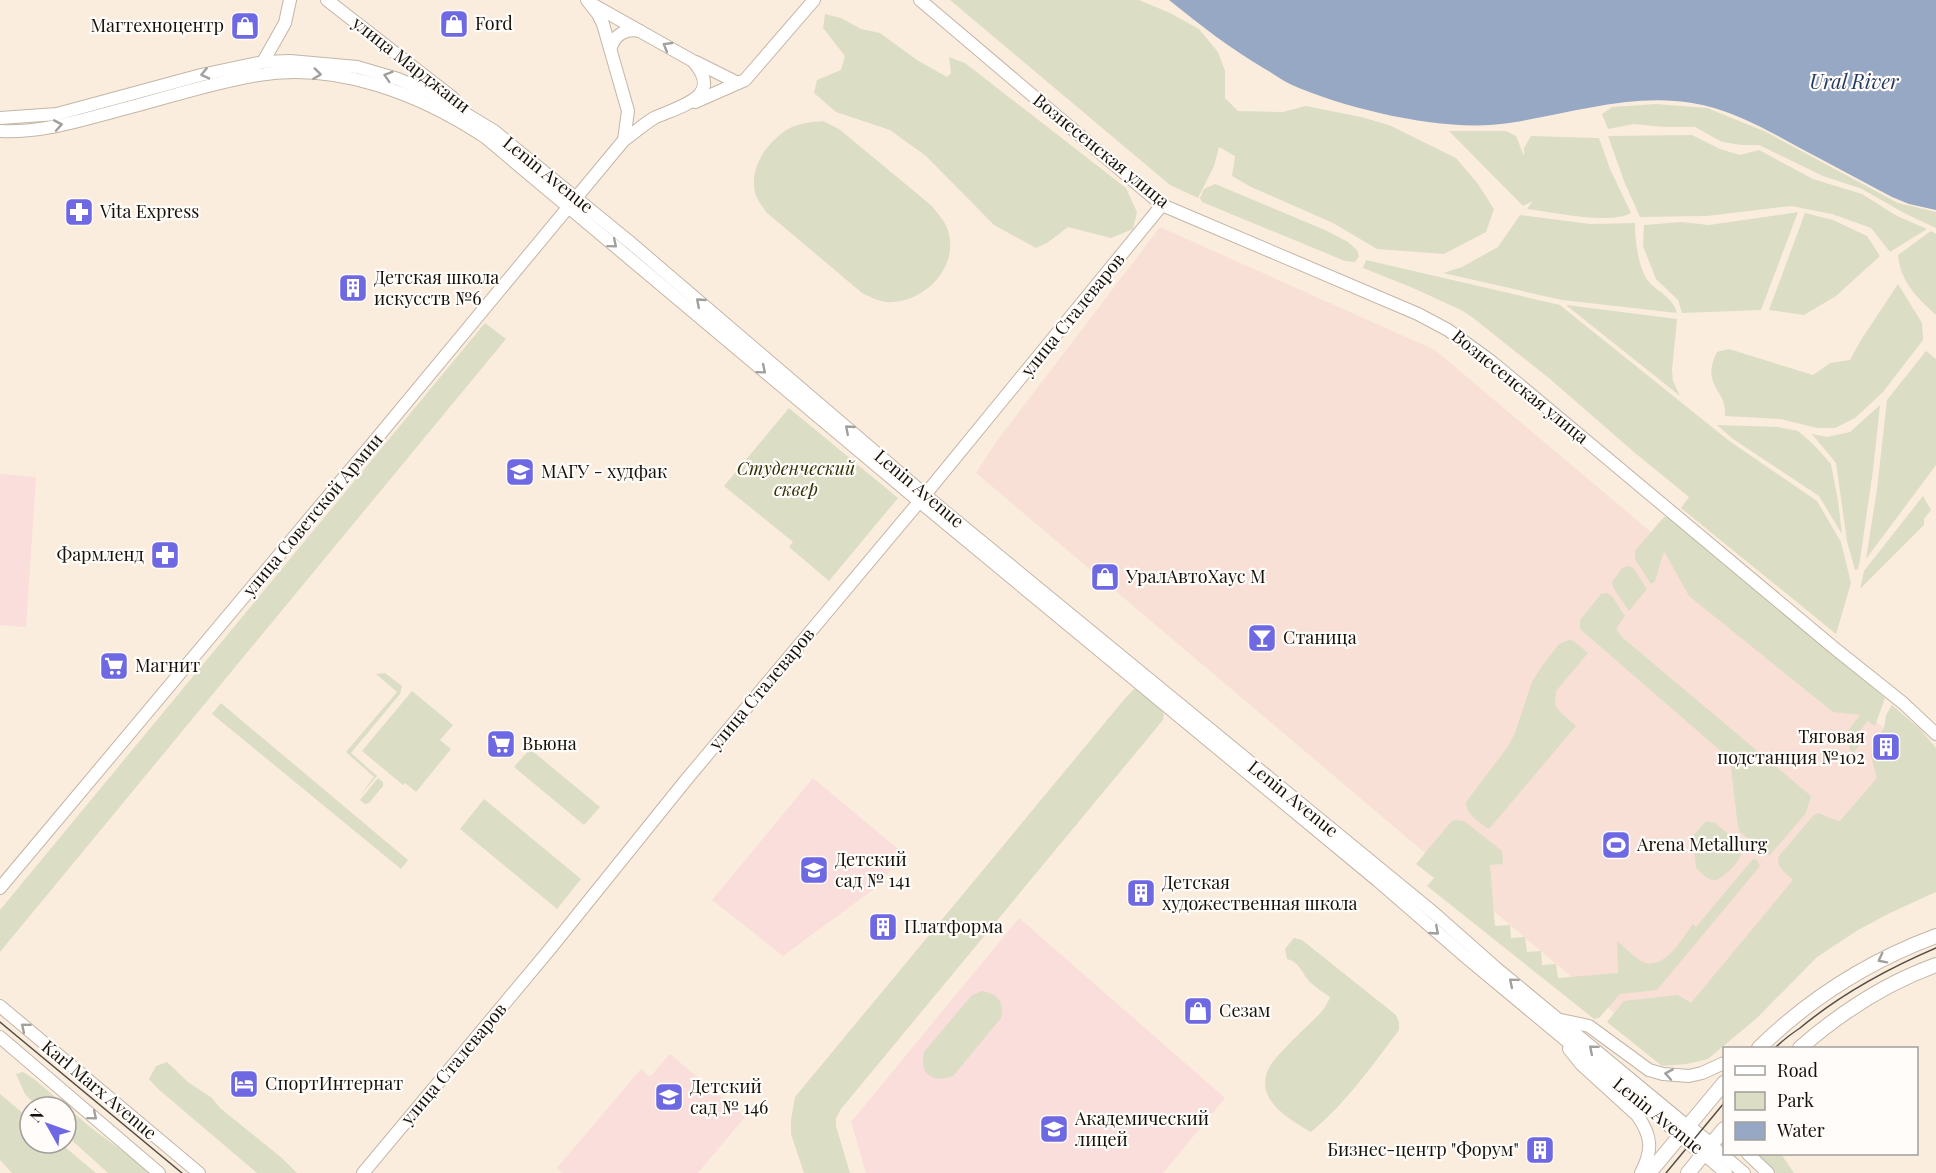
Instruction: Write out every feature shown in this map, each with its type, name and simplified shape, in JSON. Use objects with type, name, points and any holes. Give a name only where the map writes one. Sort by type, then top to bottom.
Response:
[{"type":"main road","points":[[263,62],[285,23],[290,0]]},
{"type":"main road","name":"улица Марджани","points":[[327,0],[494,131]]},
{"type":"main road","points":[[628,111],[644,120],[653,119],[742,81],[814,0]]},
{"type":"main road","name":"Вознесенская улица","points":[[920,0],[1162,205],[1418,314],[1448,330],[1492,362],[1833,647],[1904,703],[1936,734]]},
{"type":"main road","points":[[588,1],[693,61],[742,81]]},
{"type":"main road","points":[[588,1],[598,14],[628,111],[624,140]]},
{"type":"main road","points":[[610,47],[616,36],[626,31],[641,31]]},
{"type":"main road","points":[[690,104],[704,86],[704,76],[693,61]]},
{"type":"main road","name":"Lenin Avenue","points":[[0,118],[57,114],[201,75],[263,62],[315,62],[357,67],[433,94],[494,131],[572,203],[1377,880],[1683,1131],[1707,1150],[1744,1173]]},
{"type":"main road","name":"Lenin Avenue","points":[[0,131],[57,127],[204,86],[259,75],[314,73],[394,90],[428,104],[485,138],[572,203]]},
{"type":"main road","name":"улица Советской Армии","points":[[0,888],[624,140],[653,119]]},
{"type":"main road","name":"улица Сталеваров","points":[[363,1173],[1162,205]]},
{"type":"main road","points":[[1759,1047],[1794,1017],[1846,979],[1879,961],[1936,936]]},
{"type":"main road","points":[[1801,1047],[1873,995],[1936,964]]},
{"type":"main road","name":"Karl Marx Avenue","points":[[0,1006],[199,1173]]},
{"type":"main road","points":[[1554,1023],[1589,1026],[1649,1070],[1663,1074],[1689,1076],[1723,1064]]},
{"type":"main road","points":[[1554,1023],[1581,1064],[1643,1124],[1650,1149],[1649,1158],[1641,1173]]},
{"type":"main road","name":"Karl Marx Avenue","points":[[0,1037],[159,1173]]},
{"type":"main road","points":[[1649,1173],[1723,1085]]},
{"type":"main road","points":[[1688,1173],[1723,1131]]},
{"type":"main road","name":"Lenin Avenue","points":[[1707,1150],[1726,1173]]},
{"type":"main road","points":[[1749,1155],[1768,1173]]},
{"type":"shaded area","points":[[1160,227],[1435,350],[1911,751],[1672,1062],[976,473],[996,442]]},
{"type":"shaded area","points":[[0,474],[36,477],[26,627],[0,625]]},
{"type":"shaded area","name":"Детский сад № 141","points":[[813,778],[904,854],[878,886],[783,956],[712,900]]},
{"type":"shaded area","points":[[1019,918],[1225,1098],[1163,1173],[866,1173],[851,1122]]},
{"type":"shaded area","name":"Детский сад № 146","points":[[670,1054],[745,1117],[698,1173],[563,1173],[557,1168],[641,1069],[650,1077]]},
{"type":"green space","points":[[950,0],[1139,0],[1170,13],[1199,29],[1218,52],[1225,71],[1225,98],[1238,111],[1283,112],[1306,106],[1361,117],[1389,125],[1456,158],[1478,184],[1494,209],[1486,232],[1444,254],[1377,249],[1333,223],[1251,187],[1232,176],[1235,156],[1219,147],[1214,166],[1198,198],[1170,185]]},
{"type":"green space","points":[[825,14],[841,18],[861,29],[880,33],[917,60],[947,77],[951,73],[949,57],[965,63],[1126,188],[1137,212],[1133,229],[1111,238],[1068,227],[1047,243],[1036,248],[994,225],[926,156],[890,130],[836,112],[814,93],[817,80],[841,70],[845,56],[823,28]]},
{"type":"green space","points":[[1656,104],[1707,108],[1764,131],[1898,203],[1936,212],[1936,228],[1862,189],[1823,176],[1759,145],[1722,142],[1695,127],[1634,124],[1608,129],[1602,114],[1612,107]]},
{"type":"green space","points":[[823,121],[839,129],[932,206],[946,226],[950,247],[948,259],[936,280],[917,295],[905,300],[889,302],[877,300],[862,293],[766,212],[757,198],[754,176],[761,156],[767,148],[790,128]]},
{"type":"green space","points":[[1449,131],[1506,131],[1516,136],[1524,156],[1524,148],[1531,136],[1599,138],[1610,169],[1631,213],[1609,218],[1595,218],[1527,209],[1533,201],[1523,206]]},
{"type":"green space","points":[[1692,135],[1720,149],[1740,155],[1759,150],[1813,179],[1862,194],[1897,216],[1927,229],[1890,252],[1871,228],[1832,214],[1791,206],[1707,216],[1640,217],[1608,136]]},
{"type":"green space","points":[[1215,184],[1325,230],[1348,242],[1357,250],[1359,256],[1355,262],[1345,261],[1202,202],[1200,198],[1204,189]]},
{"type":"green space","points":[[1798,212],[1761,310],[1682,313],[1678,300],[1656,279],[1643,246],[1644,225],[1682,222],[1709,225]]},
{"type":"green space","points":[[1805,213],[1833,220],[1867,236],[1880,256],[1836,296],[1804,315],[1769,310]]},
{"type":"green space","points":[[1520,215],[1590,224],[1635,223],[1642,270],[1649,282],[1669,299],[1677,313],[1562,300],[1443,273],[1462,267],[1498,247]]},
{"type":"green space","points":[[1931,231],[1936,234],[1936,315],[1906,281],[1898,255]]},
{"type":"green space","points":[[1366,260],[1560,305],[1728,440],[1817,501],[1841,542],[1851,583],[1836,634],[1681,508],[1689,497],[1550,379],[1472,317],[1413,288],[1363,268]]},
{"type":"green space","points":[[1898,284],[1922,323],[1923,340],[1883,392],[1855,418],[1835,428],[1817,428],[1780,419],[1725,416],[1725,407],[1711,373],[1717,352],[1729,349],[1813,375],[1830,363],[1850,360]]},
{"type":"green space","points":[[1566,305],[1677,319],[1672,370],[1673,381],[1680,396]]},
{"type":"green space","points":[[485,323],[506,339],[0,952],[0,910]]},
{"type":"green space","points":[[1926,351],[1936,359],[1936,465],[1866,559],[1887,400]]},
{"type":"green space","points":[[1880,405],[1860,560],[1858,569],[1855,570],[1847,541],[1836,463],[1812,434],[1827,437],[1850,432]]},
{"type":"green space","name":"Студенческий сквер","points":[[789,408],[898,498],[829,581],[789,547],[793,542],[724,486]]},
{"type":"green space","points":[[1717,425],[1778,427],[1798,431],[1813,444],[1831,464],[1842,534],[1819,496],[1733,439]]},
{"type":"green space","points":[[1923,496],[1931,510],[1924,519],[1924,525],[1860,589],[1864,571]]},
{"type":"green space","points":[[1667,516],[1885,698],[1875,726],[1868,721],[1859,732],[1866,738],[1851,755],[1846,733],[1860,715],[1833,712],[1689,596],[1664,551],[1655,581],[1651,584],[1635,559],[1635,551]]},
{"type":"green space","points":[[1629,566],[1633,568],[1647,589],[1629,611],[1614,589],[1612,582],[1622,568]]},
{"type":"green space","points":[[1607,593],[1612,596],[1625,616],[1616,629],[1623,638],[1811,796],[1806,813],[1770,855],[1760,851],[1738,828],[1730,759],[1580,629],[1580,620],[1601,594]]},
{"type":"green space","points":[[1569,640],[1574,641],[1588,653],[1556,691],[1555,705],[1576,726],[1489,829],[1468,811],[1466,802],[1507,748],[1515,733],[1532,682],[1540,669],[1559,644]]},
{"type":"green space","points":[[385,673],[402,686],[400,694],[351,753],[377,776],[358,798],[374,777],[346,752],[397,692],[376,674]]},
{"type":"green space","points":[[1134,689],[1162,711],[1163,720],[841,1109],[836,1118],[836,1126],[850,1173],[804,1173],[791,1134],[795,1097]]},
{"type":"green space","points":[[412,691],[453,725],[440,740],[451,749],[416,792],[405,783],[403,785],[362,751]]},
{"type":"green space","points":[[221,703],[408,860],[401,869],[212,714]]},
{"type":"green space","points":[[1892,705],[1921,730],[1936,748],[1936,892],[1858,930],[1817,957],[1757,1018],[1708,1059],[1662,1066],[1607,1022],[1624,1001],[1678,995],[1691,1003],[1793,880],[1780,867],[1779,856],[1818,813],[1840,821],[1877,778],[1871,756],[1872,745],[1884,728],[1886,715]]},
{"type":"green space","points":[[530,749],[600,807],[584,825],[514,767]]},
{"type":"green space","points":[[378,778],[383,782],[383,786],[369,803],[365,804],[360,800]]},
{"type":"green space","points":[[484,799],[581,879],[557,909],[460,829]]},
{"type":"green space","points":[[1454,820],[1464,821],[1502,851],[1503,864],[1490,865],[1495,926],[1510,925],[1511,938],[1525,937],[1527,952],[1541,951],[1542,965],[1556,964],[1558,978],[1618,973],[1617,941],[1643,962],[1651,964],[1659,962],[1672,952],[1693,924],[1696,927],[1753,859],[1757,860],[1760,866],[1657,990],[1620,994],[1599,1018],[1594,1019],[1427,886],[1434,878],[1416,864]]},
{"type":"green space","points":[[1706,821],[1715,823],[1741,845],[1741,855],[1736,863],[1716,880],[1708,878],[1696,868],[1693,836]]},
{"type":"green space","points":[[1294,938],[1302,940],[1396,1015],[1399,1022],[1399,1030],[1358,1084],[1311,1132],[1283,1114],[1269,1098],[1266,1088],[1266,1077],[1270,1066],[1319,1014],[1330,997],[1310,982],[1295,963],[1287,959],[1285,949]]},
{"type":"green space","points":[[982,991],[993,994],[999,1000],[1002,1007],[1001,1018],[953,1076],[933,1078],[923,1066],[924,1052],[972,995]]},
{"type":"green space","points":[[167,1062],[188,1082],[212,1098],[220,1108],[297,1173],[257,1173],[157,1088],[149,1079],[156,1066]]},
{"type":"green space","points":[[23,1072],[53,1095],[26,1095],[16,1074]]},
{"type":"green space","points":[[0,1094],[18,1109],[18,1155],[74,1155],[96,1173],[12,1173],[0,1160]]},
{"type":"green space","points":[[78,1117],[152,1173],[108,1173],[78,1146]]},
{"type":"green space","points":[[1755,1155],[1782,1155],[1794,1173],[1776,1173]]},
{"type":"water","name":"Ural River","points":[[1169,0],[1936,0],[1936,210],[1909,204],[1892,197],[1748,121],[1720,110],[1692,103],[1646,101],[1623,103],[1509,123],[1484,125],[1428,122],[1370,111],[1285,82],[1228,45]]},
{"type":"tram line","points":[[1776,1047],[1848,993],[1936,948]]},
{"type":"tram line","points":[[0,1022],[182,1173]]},
{"type":"tram line","points":[[1666,1173],[1723,1104]]},
{"type":"place","name":"Ford","points":[[454,24]]},
{"type":"place","name":"Магтехноцентр","points":[[245,26]]},
{"type":"place","name":"Vita Express","points":[[79,212]]},
{"type":"place","name":"Детская школа искусств №6","points":[[353,288]]},
{"type":"place","name":"МАГУ - худфак","points":[[520,472]]},
{"type":"place","name":"Фармленд","points":[[165,555]]},
{"type":"place","name":"УралАвтоХаус М","points":[[1105,577]]},
{"type":"place","name":"Станица","points":[[1262,638]]},
{"type":"place","name":"Магнит","points":[[114,666]]},
{"type":"place","name":"Вьюна","points":[[501,744]]},
{"type":"place","name":"Тяговая подстанция №102","points":[[1886,747]]},
{"type":"place","name":"Arena Metallurg","points":[[1616,845]]},
{"type":"place","name":"Детский сад № 141","points":[[814,870]]},
{"type":"place","name":"Детская художественная школа","points":[[1141,893]]},
{"type":"place","name":"Платформа","points":[[883,927]]},
{"type":"place","name":"Сезам","points":[[1198,1011]]},
{"type":"place","name":"СпортИнтернат","points":[[244,1084]]},
{"type":"place","name":"Детский сад № 146","points":[[669,1097]]},
{"type":"place","name":"Академический лицей","points":[[1054,1129]]},
{"type":"place","name":"Бизнес-центр \"Форум\"","points":[[1540,1150]]}]
